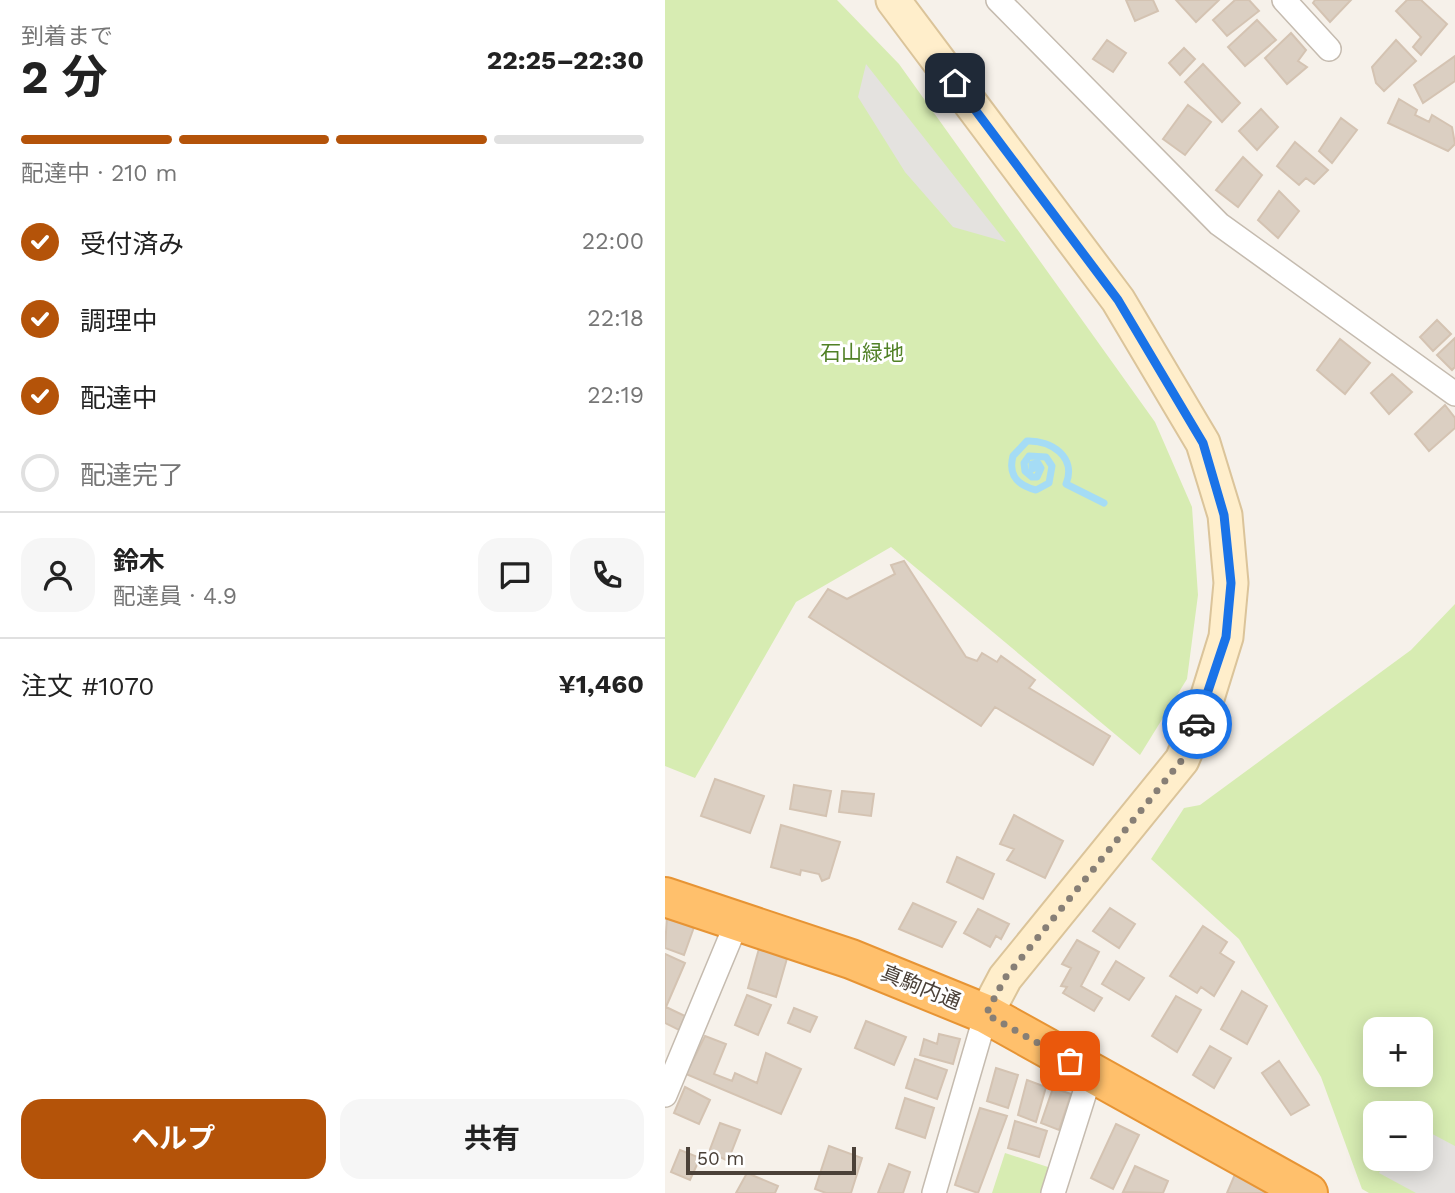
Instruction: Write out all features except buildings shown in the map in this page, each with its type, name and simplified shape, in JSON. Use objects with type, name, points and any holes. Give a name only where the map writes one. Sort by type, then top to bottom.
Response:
[{"type":"highway","name":"真駒内通","points":[[665,897],[851,959],[986,1014],[1293,1189]]},
{"type":"street","points":[[893,0],[1118,300],[1203,443],[1224,515],[1231,583],[1226,637],[1205,705],[1182,760],[1005,978],[986,1014],[934,1193]]},
{"type":"street","points":[[998,0],[1219,224],[1453,388]]},
{"type":"street","points":[[1284,0],[1329,49]]},
{"type":"street","points":[[665,1095],[737,922]]},
{"type":"street","points":[[1053,1193],[1091,1073]]},
{"type":"green space","name":"石山緑地","points":[[665,0],[837,0],[899,64],[1155,422],[1192,507],[1198,595],[1187,679],[1140,755],[891,547],[796,602],[695,778],[665,766]]},
{"type":"green space","points":[[1455,604],[1455,1193],[1369,1193],[1362,1189],[1321,1077],[1239,939],[1151,859],[1184,808],[1200,805],[1411,650]]},
{"type":"green space","points":[[1005,1153],[1051,1168],[1043,1193],[992,1193]]},
{"type":"shaded area","points":[[866,64],[1006,242],[953,227],[905,172],[858,97]]},
{"type":"shaded area","points":[[1433,1134],[1455,1146],[1455,1193],[1416,1193],[1379,1173],[1433,1171]]},
{"type":"waterway","points":[[1036,467],[1032,469],[1032,464],[1038,463],[1041,468],[1037,477],[1032,477],[1025,471],[1024,463],[1029,456],[1046,457],[1052,466],[1049,483],[1036,490],[1019,482],[1013,474],[1013,456],[1027,441],[1036,441],[1060,452],[1068,466],[1066,484],[1104,503]]},
{"type":"way so far","points":[[1070,1061],[986,1014],[1005,978],[1182,760],[1197,724]]},
{"type":"route","points":[[955,83],[1118,300],[1203,443],[1224,515],[1231,583],[1226,637],[1197,724]]}]
